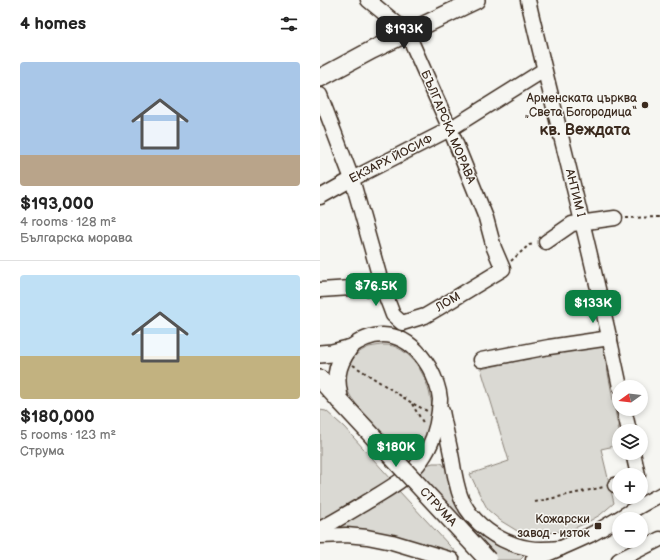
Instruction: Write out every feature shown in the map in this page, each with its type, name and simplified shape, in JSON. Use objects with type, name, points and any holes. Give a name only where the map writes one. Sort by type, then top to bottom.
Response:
[{"type":"main road","points":[[320,78],[407,32],[476,0]]},
{"type":"main road","points":[[320,354],[345,353],[337,371],[337,386],[340,401],[320,396]]},
{"type":"main road","name":"СТРУМА","points":[[320,379],[488,560]]},
{"type":"street","name":"БЪЛГАРСКА МОРАВА","points":[[368,0],[407,32],[450,129],[486,218],[494,248],[503,269]]},
{"type":"street","name":"АНТИМ I","points":[[528,0],[591,256],[619,380]]},
{"type":"street","name":"ЕКЗАРХ ЙОСИФ","points":[[320,198],[352,179],[450,129],[544,70]]},
{"type":"street","points":[[320,95],[352,179],[384,289],[351,288],[320,290]]},
{"type":"street","points":[[546,242],[572,224],[615,218]]},
{"type":"street","name":"ЛОМ","points":[[384,289],[394,315],[402,324],[424,316],[503,269]]},
{"type":"street","points":[[345,353],[360,340],[370,336],[380,335],[397,337],[416,349],[431,371],[436,384],[456,484],[469,511],[478,522],[489,531],[511,543],[528,548],[547,550],[561,548]]},
{"type":"street","points":[[481,360],[549,347],[610,338]]},
{"type":"street","points":[[320,529],[404,479],[421,460],[430,447],[437,425],[440,399]]},
{"type":"street","points":[[421,460],[434,455],[440,455],[452,461]]},
{"type":"street","points":[[648,497],[660,496]]},
{"type":"street","points":[[533,560],[588,535],[623,516],[635,504]]},
{"type":"street","points":[[320,536],[346,535],[367,537],[392,542],[452,560]]},
{"type":"street","points":[[619,560],[660,539]]},
{"type":"path","points":[[615,218],[660,217]]},
{"type":"path","points":[[503,269],[529,245],[546,242]]},
{"type":"path","points":[[345,353],[412,403],[438,416]]},
{"type":"path","points":[[412,403],[433,439]]},
{"type":"path","points":[[534,502],[612,485]]},
{"type":"shaded area","points":[[602,342],[612,394],[612,416],[616,416],[618,424],[612,424],[612,447],[601,449],[613,504],[600,515],[570,530],[533,535],[519,532],[501,521],[488,510],[470,474],[509,461],[481,369]]},
{"type":"shaded area","points":[[381,345],[394,346],[407,354],[416,363],[428,386],[432,413],[430,438],[427,445],[412,466],[358,407],[347,389],[346,374],[351,361],[356,355],[369,347]]},
{"type":"shaded area","points":[[320,410],[326,411],[344,427],[392,480],[320,523]]},
{"type":"shaded area","points":[[442,463],[446,469],[453,492],[524,556],[520,560],[496,560],[417,475],[426,465]]},
{"type":"shaded area","points":[[399,491],[461,558],[330,529]]},
{"type":"place","name":"Арменската църква „Света Богородица“","points":[[645,105]]},
{"type":"place","name":"Кожарски завод - изток","points":[[598,526]]},
{"type":"district","name":"кв. Веждата","points":[[585,130]]}]
